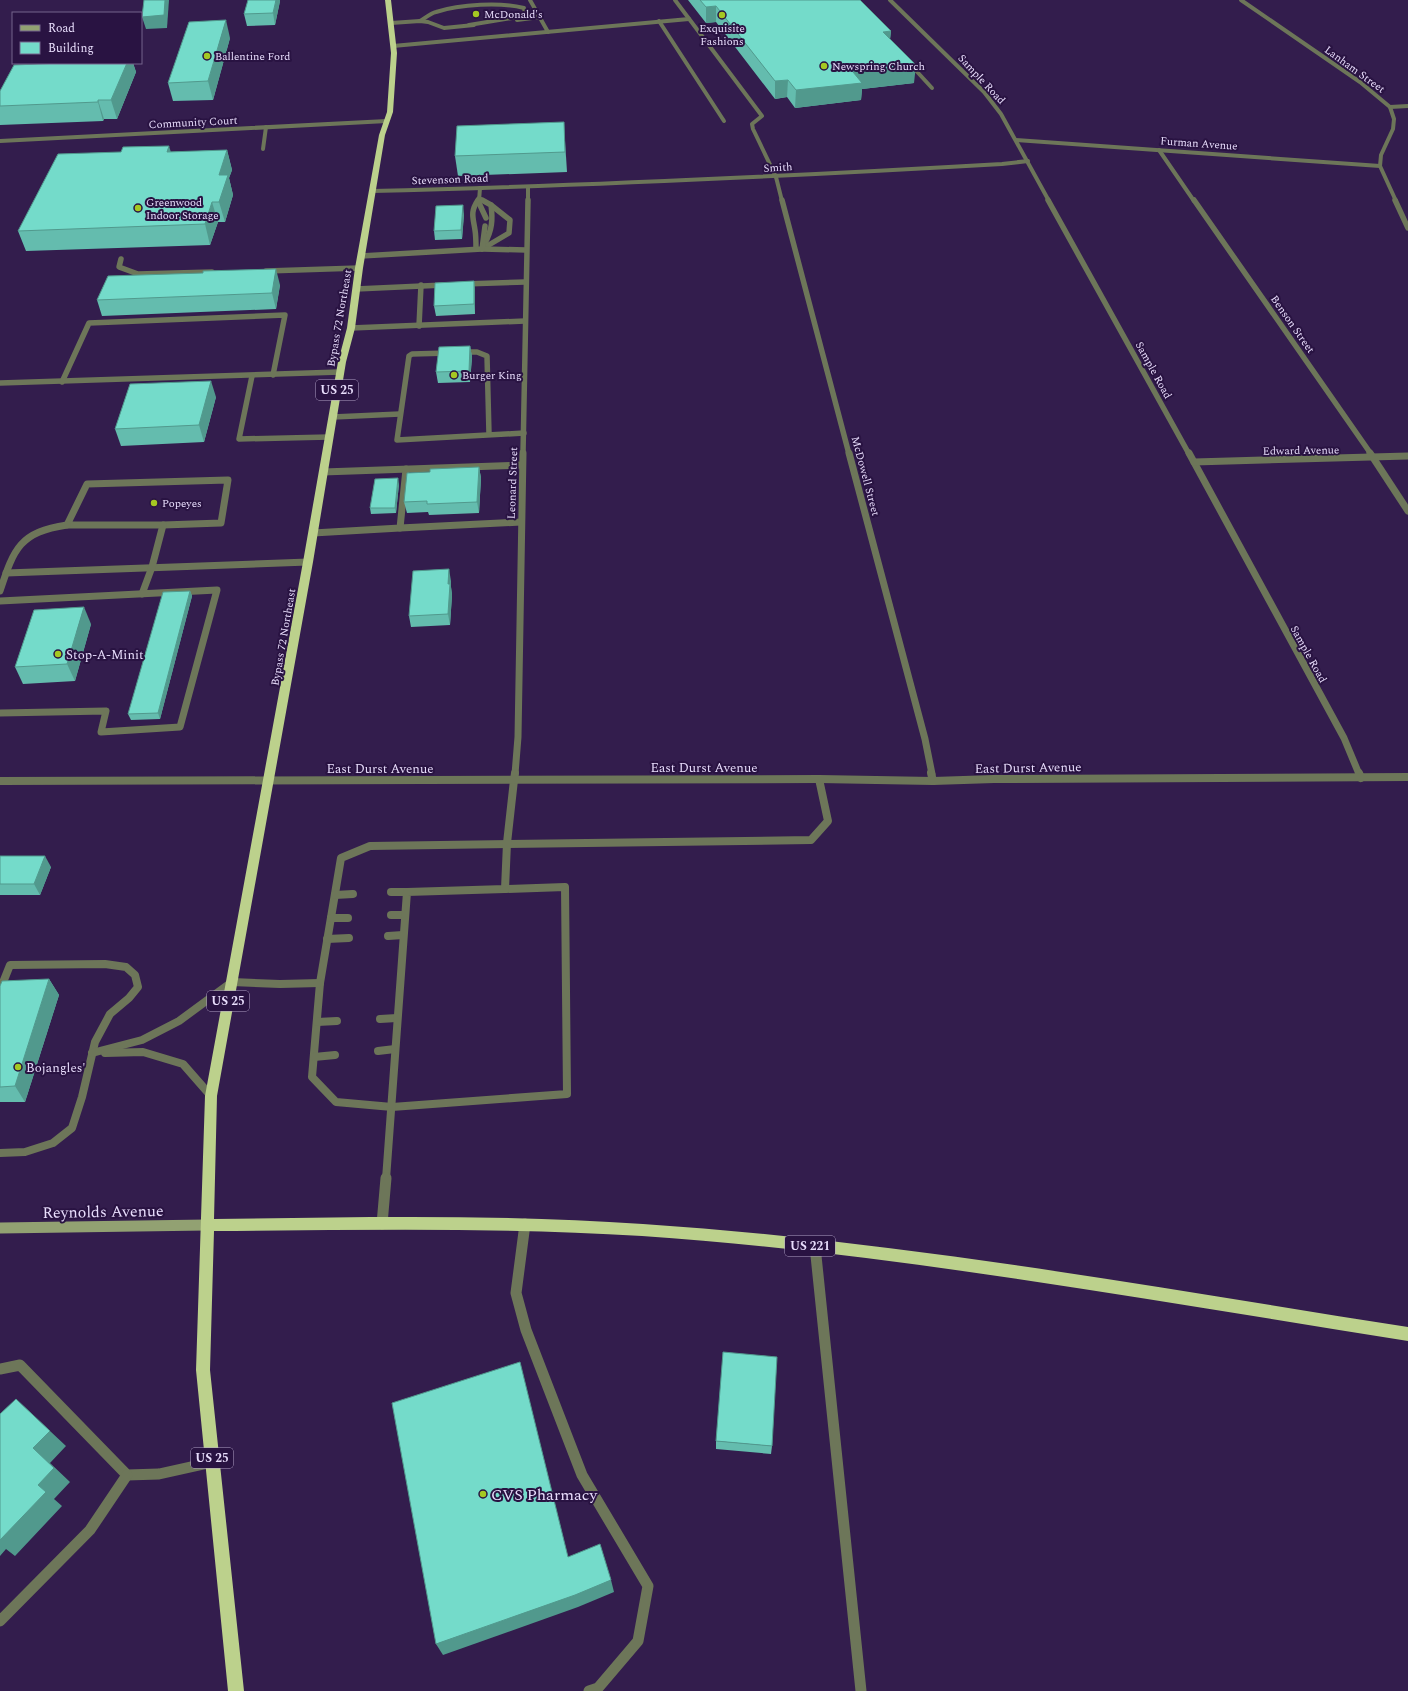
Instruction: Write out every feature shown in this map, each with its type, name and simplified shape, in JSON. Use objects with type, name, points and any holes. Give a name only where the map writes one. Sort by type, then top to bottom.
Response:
[{"type":"highway","name":"Bypass 72 Northeast","points":[[268,780],[308,562],[340,372],[351,328],[359,268],[382,135],[390,112],[393,46],[388,0]]},
{"type":"highway","name":"US 25","points":[[236,1691],[203,1370],[211,1096],[268,780]]},
{"type":"highway","name":"US 221","points":[[207,1224],[525,1224],[644,1230],[773,1241],[952,1263],[1408,1334]]},
{"type":"main road","name":"Reynolds Avenue","points":[[0,1228],[207,1224]]},
{"type":"street","points":[[530,0],[548,32]]},
{"type":"street","points":[[675,0],[689,19]]},
{"type":"street","name":"Sample Road","points":[[890,0],[984,92],[1001,114],[1194,462],[1344,738],[1361,778]]},
{"type":"street","name":"Lanham Street","points":[[1241,0],[1360,82],[1390,107],[1394,119],[1393,129],[1381,155],[1380,166]]},
{"type":"street","points":[[420,21],[435,12],[444,10],[505,3],[518,5],[524,8],[525,14],[520,16],[479,22],[469,25]]},
{"type":"street","points":[[391,23],[420,21],[428,22],[444,28],[540,17]]},
{"type":"street","points":[[393,46],[689,19]]},
{"type":"street","name":"McDowell Street","points":[[689,19],[762,116],[752,124],[753,129],[776,177],[780,189],[923,732],[933,781]]},
{"type":"street","points":[[659,21],[724,121]]},
{"type":"street","points":[[906,61],[932,88]]},
{"type":"street","points":[[1390,107],[1408,106]]},
{"type":"street","name":"Community Court","points":[[0,141],[387,121]]},
{"type":"street","points":[[263,149],[266,127]]},
{"type":"street","name":"Furman Avenue","points":[[1016,140],[1380,166]]},
{"type":"street","name":"Benson Street","points":[[1159,150],[1374,458],[1408,511]]},
{"type":"street","name":"Smith","points":[[528,187],[776,177],[1002,164],[1028,161]]},
{"type":"street","points":[[1380,166],[1408,228]]},
{"type":"street","name":"Stevenson Road","points":[[372,192],[528,187]]},
{"type":"street","name":"Leonard Street","points":[[505,889],[507,843],[518,737],[522,465],[524,433],[525,282],[528,187]]},
{"type":"street","points":[[480,188],[479,203],[486,218]]},
{"type":"street","points":[[479,198],[491,205],[510,220],[509,233],[482,249]]},
{"type":"street","points":[[476,249],[475,229],[472,222],[474,206],[479,198]]},
{"type":"street","points":[[482,249],[498,224],[491,205]]},
{"type":"street","points":[[482,249],[493,226],[491,205]]},
{"type":"street","points":[[482,249],[485,226]]},
{"type":"street","points":[[361,256],[476,249],[526,250]]},
{"type":"street","points":[[121,259],[119,267],[138,274],[217,272]]},
{"type":"street","points":[[263,271],[359,268]]},
{"type":"street","points":[[458,284],[525,282]]},
{"type":"street","points":[[356,289],[451,284]]},
{"type":"street","points":[[419,326],[421,286]]},
{"type":"street","points":[[62,382],[89,323],[285,315],[273,375]]},
{"type":"street","points":[[351,328],[525,321]]},
{"type":"street","points":[[489,434],[487,356],[478,352],[412,354],[409,356],[397,440],[524,433]]},
{"type":"street","points":[[0,383],[340,372]]},
{"type":"street","points":[[252,376],[239,439],[329,437]]},
{"type":"street","points":[[332,416],[400,414]]},
{"type":"street","name":"Edward Avenue","points":[[1194,462],[1408,456]]},
{"type":"street","points":[[323,472],[522,465]]},
{"type":"street","points":[[400,528],[406,469]]},
{"type":"street","points":[[0,591],[16,548],[32,533],[50,527],[67,525],[163,526],[221,524],[228,480],[87,484],[67,525]]},
{"type":"street","points":[[313,533],[521,522]]},
{"type":"street","points":[[142,594],[152,566],[163,526]]},
{"type":"street","points":[[6,573],[152,566],[308,562]]},
{"type":"street","points":[[0,601],[217,590],[180,727],[101,732],[106,711],[0,713]]},
{"type":"street","name":"East Durst Avenue","points":[[0,781],[819,779],[933,781],[994,779],[1408,777]]},
{"type":"street","points":[[391,892],[565,887],[567,1094],[392,1107],[336,1102],[312,1076],[320,984],[340,858],[370,846],[811,840],[828,821],[819,779]]},
{"type":"street","points":[[382,1224],[407,892]]},
{"type":"street","points":[[335,894],[353,894]]},
{"type":"street","points":[[391,915],[405,915]]},
{"type":"street","points":[[331,918],[348,918]]},
{"type":"street","points":[[388,936],[403,935]]},
{"type":"street","points":[[327,939],[348,938]]},
{"type":"street","points":[[0,990],[10,965],[105,964],[126,966],[135,975],[138,987],[110,1014],[95,1042],[82,1097],[72,1128],[53,1142],[25,1152],[0,1153]]},
{"type":"street","points":[[92,1053],[142,1040],[179,1021],[232,982],[320,984]]},
{"type":"street","points":[[380,1019],[397,1018]]},
{"type":"street","points":[[317,1022],[337,1021]]},
{"type":"street","points":[[378,1051],[395,1049]]},
{"type":"street","points":[[92,1053],[143,1052],[183,1064],[211,1096]]},
{"type":"street","points":[[314,1057],[335,1055]]},
{"type":"street","points":[[525,1224],[516,1293],[526,1330],[582,1475],[648,1586],[638,1641],[598,1688],[590,1691]]},
{"type":"street","points":[[815,1246],[861,1691]]},
{"type":"street","points":[[0,1369],[20,1365],[127,1475],[159,1474],[213,1462]]},
{"type":"street","points":[[0,1621],[90,1530],[127,1475]]},
{"type":"building","points":[[144,0],[165,0],[164,15],[142,17]]},
{"type":"building","points":[[248,0],[276,0],[273,13],[244,14]]},
{"type":"building","name":"Newspring Church","points":[[700,0],[860,0],[891,31],[883,32],[916,65],[853,72],[862,83],[796,90],[788,80],[775,81],[716,6],[706,7]]},
{"type":"building","points":[[226,20],[208,81],[168,83],[189,22]]},
{"type":"building","points":[[127,64],[111,100],[98,100],[98,102],[0,106],[0,91],[14,65]]},
{"type":"building","points":[[564,122],[565,152],[455,156],[457,126]]},
{"type":"building","name":"Greenwood Indoor Storage","points":[[169,146],[167,152],[227,150],[219,175],[228,175],[219,202],[212,202],[205,224],[18,231],[58,154],[121,152],[123,147]]},
{"type":"building","points":[[463,205],[461,230],[434,231],[436,206]]},
{"type":"building","points":[[276,269],[272,293],[97,300],[108,276]]},
{"type":"building","points":[[474,281],[474,304],[434,306],[435,283]]},
{"type":"building","points":[[470,346],[469,371],[436,372],[439,347]]},
{"type":"building","points":[[211,381],[199,425],[115,429],[130,384]]},
{"type":"building","points":[[479,467],[477,502],[427,504],[427,501],[404,502],[407,473],[430,472],[430,469]]},
{"type":"building","points":[[398,478],[395,508],[370,508],[375,479]]},
{"type":"building","points":[[449,569],[448,584],[450,584],[448,614],[409,616],[413,571]]},
{"type":"building","points":[[190,591],[158,713],[128,714],[163,592]]},
{"type":"building","points":[[84,607],[67,664],[15,667],[34,610]]},
{"type":"building","points":[[0,856],[45,856],[34,884],[0,884]]},
{"type":"building","points":[[49,979],[15,1086],[0,1087],[0,986],[2,981]]},
{"type":"building","points":[[723,1352],[777,1357],[772,1446],[716,1441]]},
{"type":"building","name":"CVS Pharmacy","points":[[520,1362],[568,1557],[600,1544],[611,1580],[575,1595],[436,1644],[392,1403]]},
{"type":"building","points":[[16,1399],[50,1431],[33,1448],[54,1468],[38,1485],[46,1492],[0,1540],[0,1414]]},
{"type":"place","name":"McDonald's","points":[[476,14]]},
{"type":"place","name":"Exquisite Fashions","points":[[722,15]]},
{"type":"place","name":"Ballentine Ford","points":[[207,56]]},
{"type":"place","name":"Newspring Church","points":[[824,66]]},
{"type":"place","name":"Greenwood Indoor Storage","points":[[138,208]]},
{"type":"place","name":"Burger King","points":[[454,375]]},
{"type":"place","name":"Popeyes","points":[[154,503]]},
{"type":"place","name":"Stop-A-Minit","points":[[58,654]]},
{"type":"place","name":"Bojangles'","points":[[18,1067]]},
{"type":"place","name":"CVS Pharmacy","points":[[483,1494]]}]
